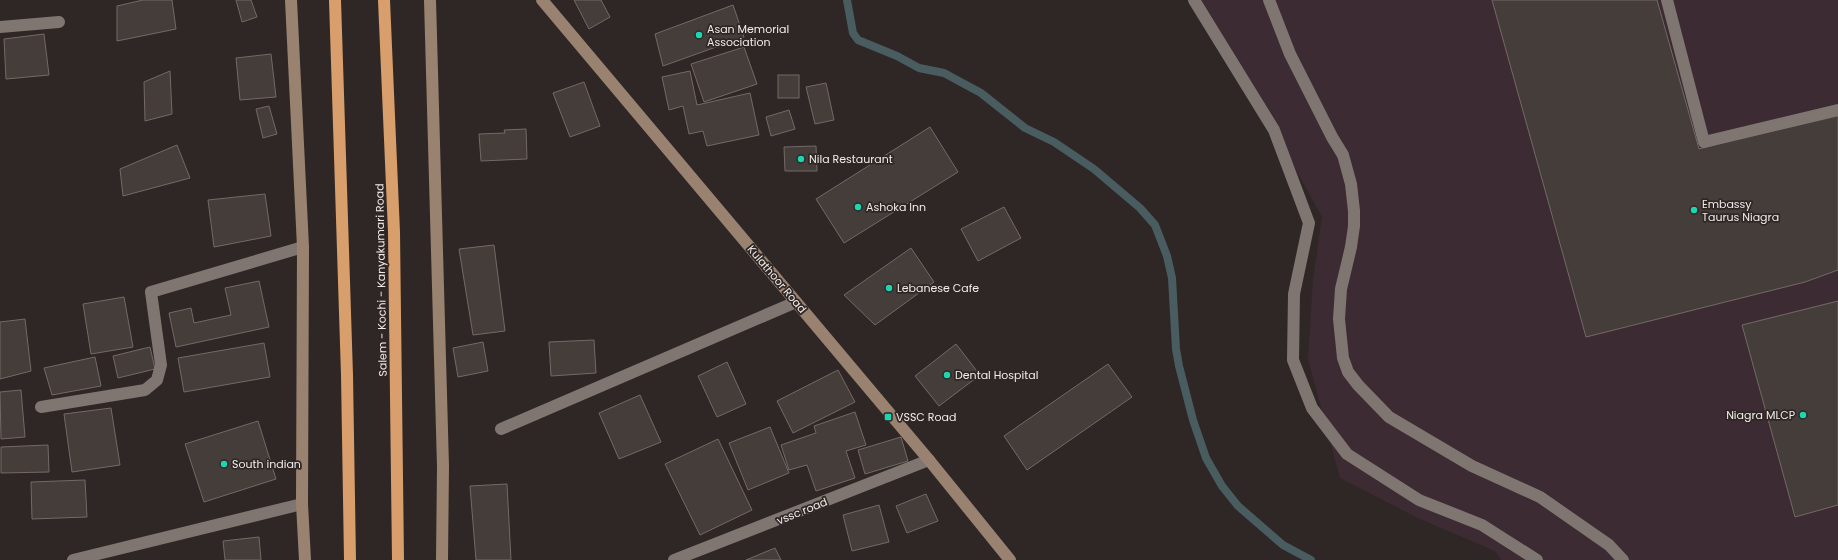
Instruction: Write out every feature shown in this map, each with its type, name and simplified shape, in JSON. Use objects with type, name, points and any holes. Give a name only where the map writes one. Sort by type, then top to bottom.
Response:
[{"type":"highway","points":[[335,0],[346,359],[350,560]]},
{"type":"highway","name":"Salem - Kochi - Kanyakumari Road","points":[[384,0],[394,232],[398,560]]},
{"type":"street","points":[[291,0],[303,247],[302,504],[305,560]]},
{"type":"street","points":[[430,0],[443,466],[442,560]]},
{"type":"street","name":"Kulathoor Road","points":[[542,0],[929,460],[1010,560]]},
{"type":"street","points":[[1194,0],[1274,130],[1309,223],[1294,294],[1293,360],[1312,408],[1347,454],[1419,500],[1482,525],[1537,560]]},
{"type":"street","points":[[1269,0],[1290,54],[1332,137],[1343,155],[1351,184],[1354,226],[1351,247],[1341,289],[1339,319],[1343,358],[1348,372],[1358,385],[1389,417],[1472,466],[1540,497],[1609,545],[1623,560]]},
{"type":"street","points":[[1668,0],[1704,142],[1838,110]]},
{"type":"street","points":[[0,27],[59,22]]},
{"type":"street","points":[[41,407],[145,390],[157,380],[161,365],[151,292],[303,247]]},
{"type":"street","points":[[501,429],[796,302]]},
{"type":"street","name":"vssc road","points":[[674,560],[929,460]]},
{"type":"street","points":[[73,560],[302,504]]},
{"type":"shaded area","points":[[1198,0],[1838,0],[1838,560],[1501,560],[1495,551],[1420,519],[1340,478],[1308,359],[1313,280],[1322,217],[1242,72]]},
{"type":"building","points":[[143,0],[172,0],[176,29],[117,41],[117,6]]},
{"type":"building","points":[[236,0],[251,0],[257,17],[242,22]]},
{"type":"building","points":[[574,0],[601,0],[610,17],[589,29]]},
{"type":"building","name":"Embassy Taurus Niagra","points":[[1492,0],[1657,0],[1699,149],[1838,112],[1838,270],[1805,282],[1586,337]]},
{"type":"building","name":"Asan Memorial Association","points":[[733,5],[744,37],[663,66],[655,34]]},
{"type":"building","points":[[44,34],[49,75],[6,79],[4,39]]},
{"type":"building","points":[[744,47],[757,84],[704,102],[691,64]]},
{"type":"building","points":[[271,54],[276,97],[240,100],[236,58]]},
{"type":"building","points":[[170,71],[172,114],[145,121],[144,82]]},
{"type":"building","points":[[690,71],[697,105],[750,93],[759,135],[707,146],[703,131],[689,134],[683,106],[669,110],[662,77]]},
{"type":"building","points":[[778,75],[799,75],[799,98],[778,98]]},
{"type":"building","points":[[584,82],[600,126],[570,137],[553,93]]},
{"type":"building","points":[[826,83],[834,120],[815,124],[806,87]]},
{"type":"building","points":[[269,106],[277,134],[263,138],[256,109]]},
{"type":"building","points":[[789,110],[795,129],[771,136],[766,117]]},
{"type":"building","points":[[930,127],[958,172],[844,243],[816,199]]},
{"type":"building","points":[[526,129],[527,159],[481,161],[479,134],[505,133],[504,130]]},
{"type":"building","points":[[177,145],[190,178],[123,196],[120,169]]},
{"type":"building","name":"Nila Restaurant","points":[[816,146],[817,171],[785,171],[784,147]]},
{"type":"building","points":[[265,194],[271,236],[214,247],[208,200]]},
{"type":"building","points":[[1004,207],[1021,238],[978,261],[961,229]]},
{"type":"building","points":[[494,245],[505,331],[473,335],[459,249]]},
{"type":"building","name":"Lebanese Cafe","points":[[911,248],[934,282],[875,325],[844,295]]},
{"type":"building","points":[[259,281],[269,327],[176,347],[169,313],[191,308],[194,323],[231,315],[225,288]]},
{"type":"building","points":[[124,297],[133,347],[91,354],[83,304]]},
{"type":"building","name":"Niagra MLCP","points":[[1838,301],[1838,505],[1795,517],[1742,325]]},
{"type":"building","points":[[25,319],[31,371],[0,379],[0,322]]},
{"type":"building","points":[[594,340],[596,373],[551,376],[549,342]]},
{"type":"building","points":[[483,342],[488,371],[458,377],[453,348]]},
{"type":"building","points":[[264,343],[270,377],[184,392],[178,358]]},
{"type":"building","name":"Dental Hospital","points":[[956,344],[980,375],[939,406],[915,376]]},
{"type":"building","points":[[150,347],[155,369],[118,378],[113,356]]},
{"type":"building","points":[[95,357],[101,386],[52,395],[44,368]]},
{"type":"building","points":[[727,362],[746,404],[717,417],[698,376]]},
{"type":"building","points":[[1108,364],[1132,397],[1027,470],[1004,436]]},
{"type":"building","points":[[838,370],[855,402],[793,433],[777,401]]},
{"type":"building","points":[[21,390],[25,437],[1,439],[0,392]]},
{"type":"building","points":[[640,395],[661,442],[619,459],[599,413]]},
{"type":"building","points":[[111,408],[120,465],[72,472],[64,414]]},
{"type":"building","points":[[855,412],[866,445],[846,451],[855,478],[816,491],[807,465],[789,470],[781,445],[816,433],[814,426]]},
{"type":"building","points":[[258,421],[276,479],[204,502],[185,444]]},
{"type":"building","points":[[770,427],[789,473],[748,490],[729,443]]},
{"type":"building","points":[[901,437],[908,461],[865,474],[858,450]]},
{"type":"building","points":[[718,439],[752,510],[700,535],[665,464]]},
{"type":"building","points":[[48,445],[49,472],[1,473],[1,447]]},
{"type":"building","points":[[85,480],[87,517],[32,519],[31,482]]},
{"type":"building","points":[[507,484],[511,560],[476,560],[470,486]]},
{"type":"building","points":[[926,494],[938,521],[907,533],[896,506]]},
{"type":"building","points":[[879,505],[889,542],[852,551],[843,515]]},
{"type":"building","points":[[259,537],[261,560],[225,560],[223,541]]},
{"type":"building","points":[[775,548],[781,560],[746,560]]},
{"type":"waterway","points":[[847,0],[853,33],[858,40],[897,56],[919,68],[944,73],[981,93],[1025,128],[1054,142],[1094,169],[1140,208],[1155,225],[1167,256],[1172,278],[1176,349],[1179,366],[1193,420],[1206,458],[1222,486],[1238,506],[1283,545],[1311,560]]},
{"type":"place","name":"Asan Memorial Association","points":[[699,35]]},
{"type":"place","name":"Nila Restaurant","points":[[801,159]]},
{"type":"place","name":"Ashoka Inn","points":[[858,207]]},
{"type":"place","name":"Embassy Taurus Niagra","points":[[1694,210]]},
{"type":"place","name":"Lebanese Cafe","points":[[889,288]]},
{"type":"place","name":"Dental Hospital","points":[[947,375]]},
{"type":"place","name":"Niagra MLCP","points":[[1803,415]]},
{"type":"place","name":"VSSC Road","points":[[888,417]]},
{"type":"place","name":"South indian","points":[[224,464]]}]
